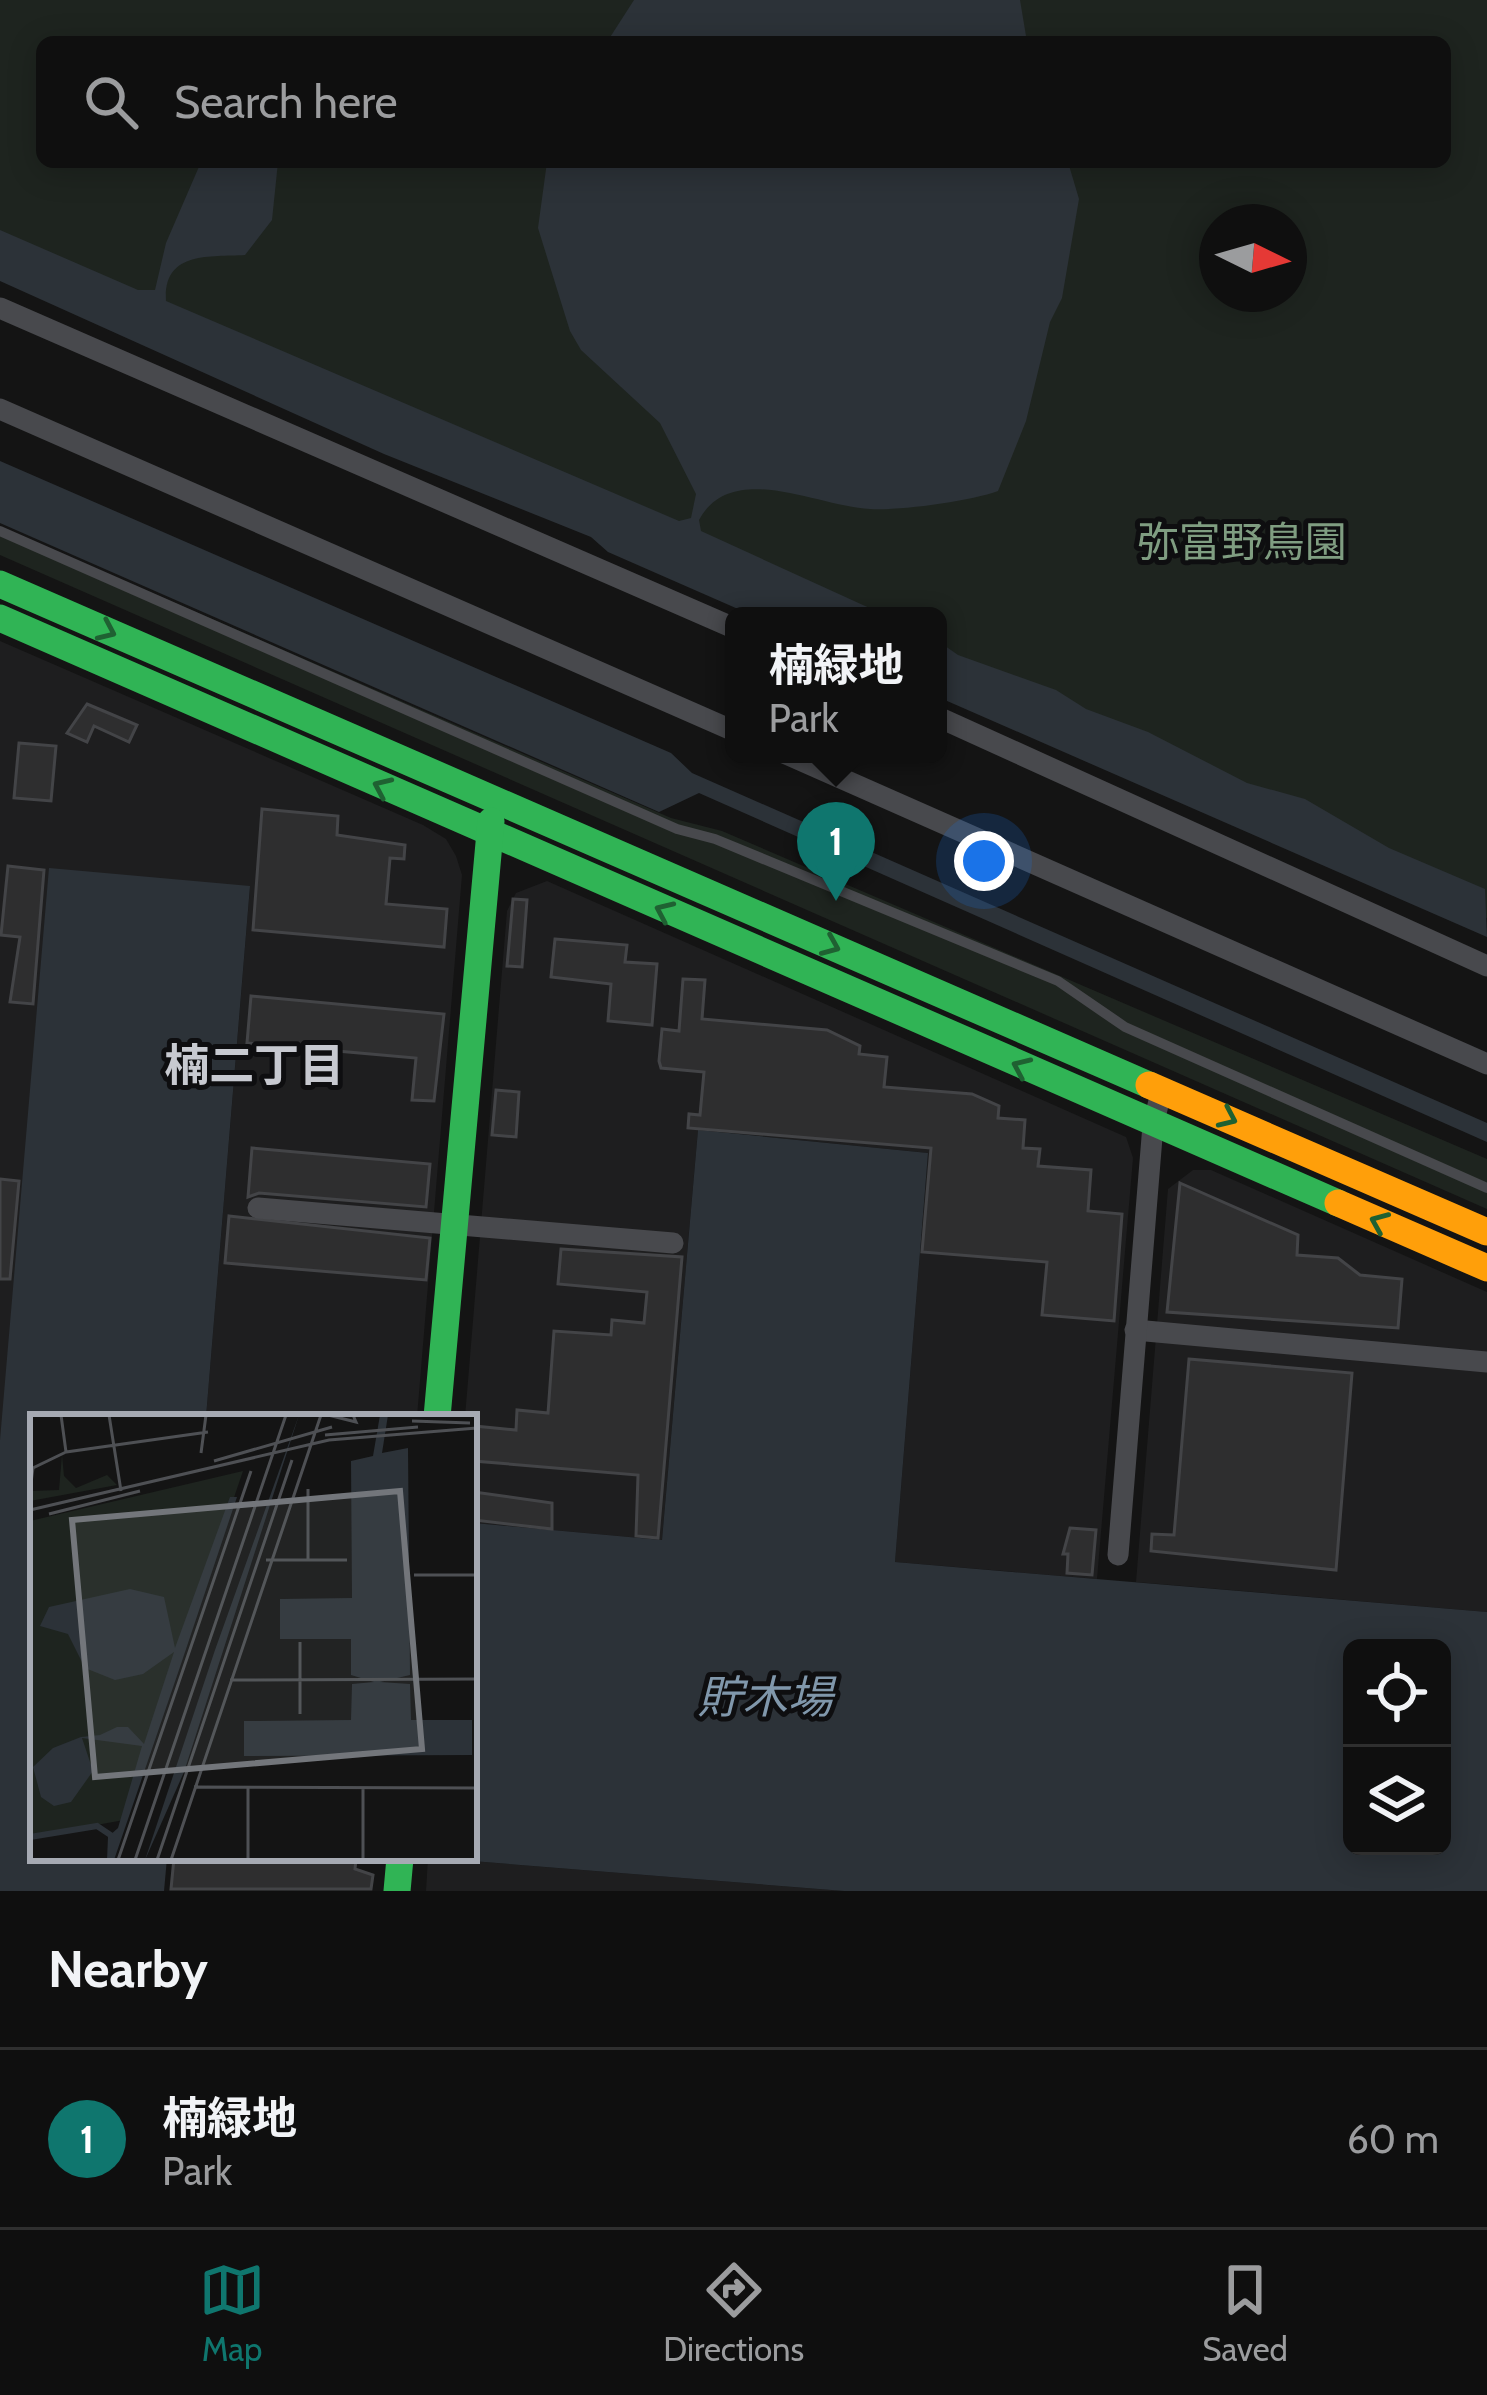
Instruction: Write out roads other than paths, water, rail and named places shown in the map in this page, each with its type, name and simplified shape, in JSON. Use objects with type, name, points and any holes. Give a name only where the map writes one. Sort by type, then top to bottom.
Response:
[{"type":"street","points":[[0,308],[725,624]]},
{"type":"street","points":[[0,409],[725,727]]},
{"type":"street","points":[[0,584],[1487,1232]]},
{"type":"street","points":[[0,618],[1487,1268]]},
{"type":"street","points":[[947,721],[1487,966]]},
{"type":"street","points":[[806,763],[1487,1064]]},
{"type":"street","points":[[437,1414],[493,799]]},
{"type":"street","points":[[1118,1556],[1153,1125],[1162,1089]]},
{"type":"street","points":[[258,1208],[673,1243]]},
{"type":"street","points":[[1135,1330],[1487,1362]]},
{"type":"street","points":[[397,1891],[400,1861]]},
{"type":"lane","points":[[0,531],[676,829],[715,839],[1058,982],[1125,1027],[1487,1188]]},
{"type":"water","points":[[634,0],[1020,0],[1026,36],[611,36]]},
{"type":"water","points":[[198,168],[277,168],[272,220],[245,255],[203,257],[180,265],[167,285],[166,301],[679,521],[691,518],[696,494],[660,423],[581,350],[570,331],[538,228],[546,168],[1070,168],[1079,199],[1062,298],[1050,322],[1026,421],[998,491],[953,502],[883,509],[754,489],[732,492],[714,502],[699,520],[701,531],[867,607],[733,607],[608,552],[591,537],[384,454],[0,281],[0,230],[138,290],[155,290],[166,243]]},
{"type":"water","points":[[0,461],[671,753],[692,773],[1487,1123],[1487,1142],[699,793],[659,812],[0,523]]},
{"type":"water","points":[[947,647],[1056,690],[1086,709],[1148,732],[1247,783],[1305,799],[1389,848],[1485,889],[1487,937],[947,701]]},
{"type":"water","points":[[49,868],[250,886],[206,1414],[30,1414],[30,1861],[167,1861],[164,1891],[0,1891],[0,1440]]},
{"type":"water","name":"貯木場","points":[[698,1130],[928,1153],[895,1562],[1487,1612],[1487,1891],[844,1891],[471,1861],[477,1861],[477,1523],[662,1540]]},
{"type":"place","name":"楠緑地","points":[[836,901]]},
{"type":"district","name":"楠二丁目","points":[[254,1065]]},
{"type":"park label","name":"弥富野鳥園","points":[[1242,542]]}]
